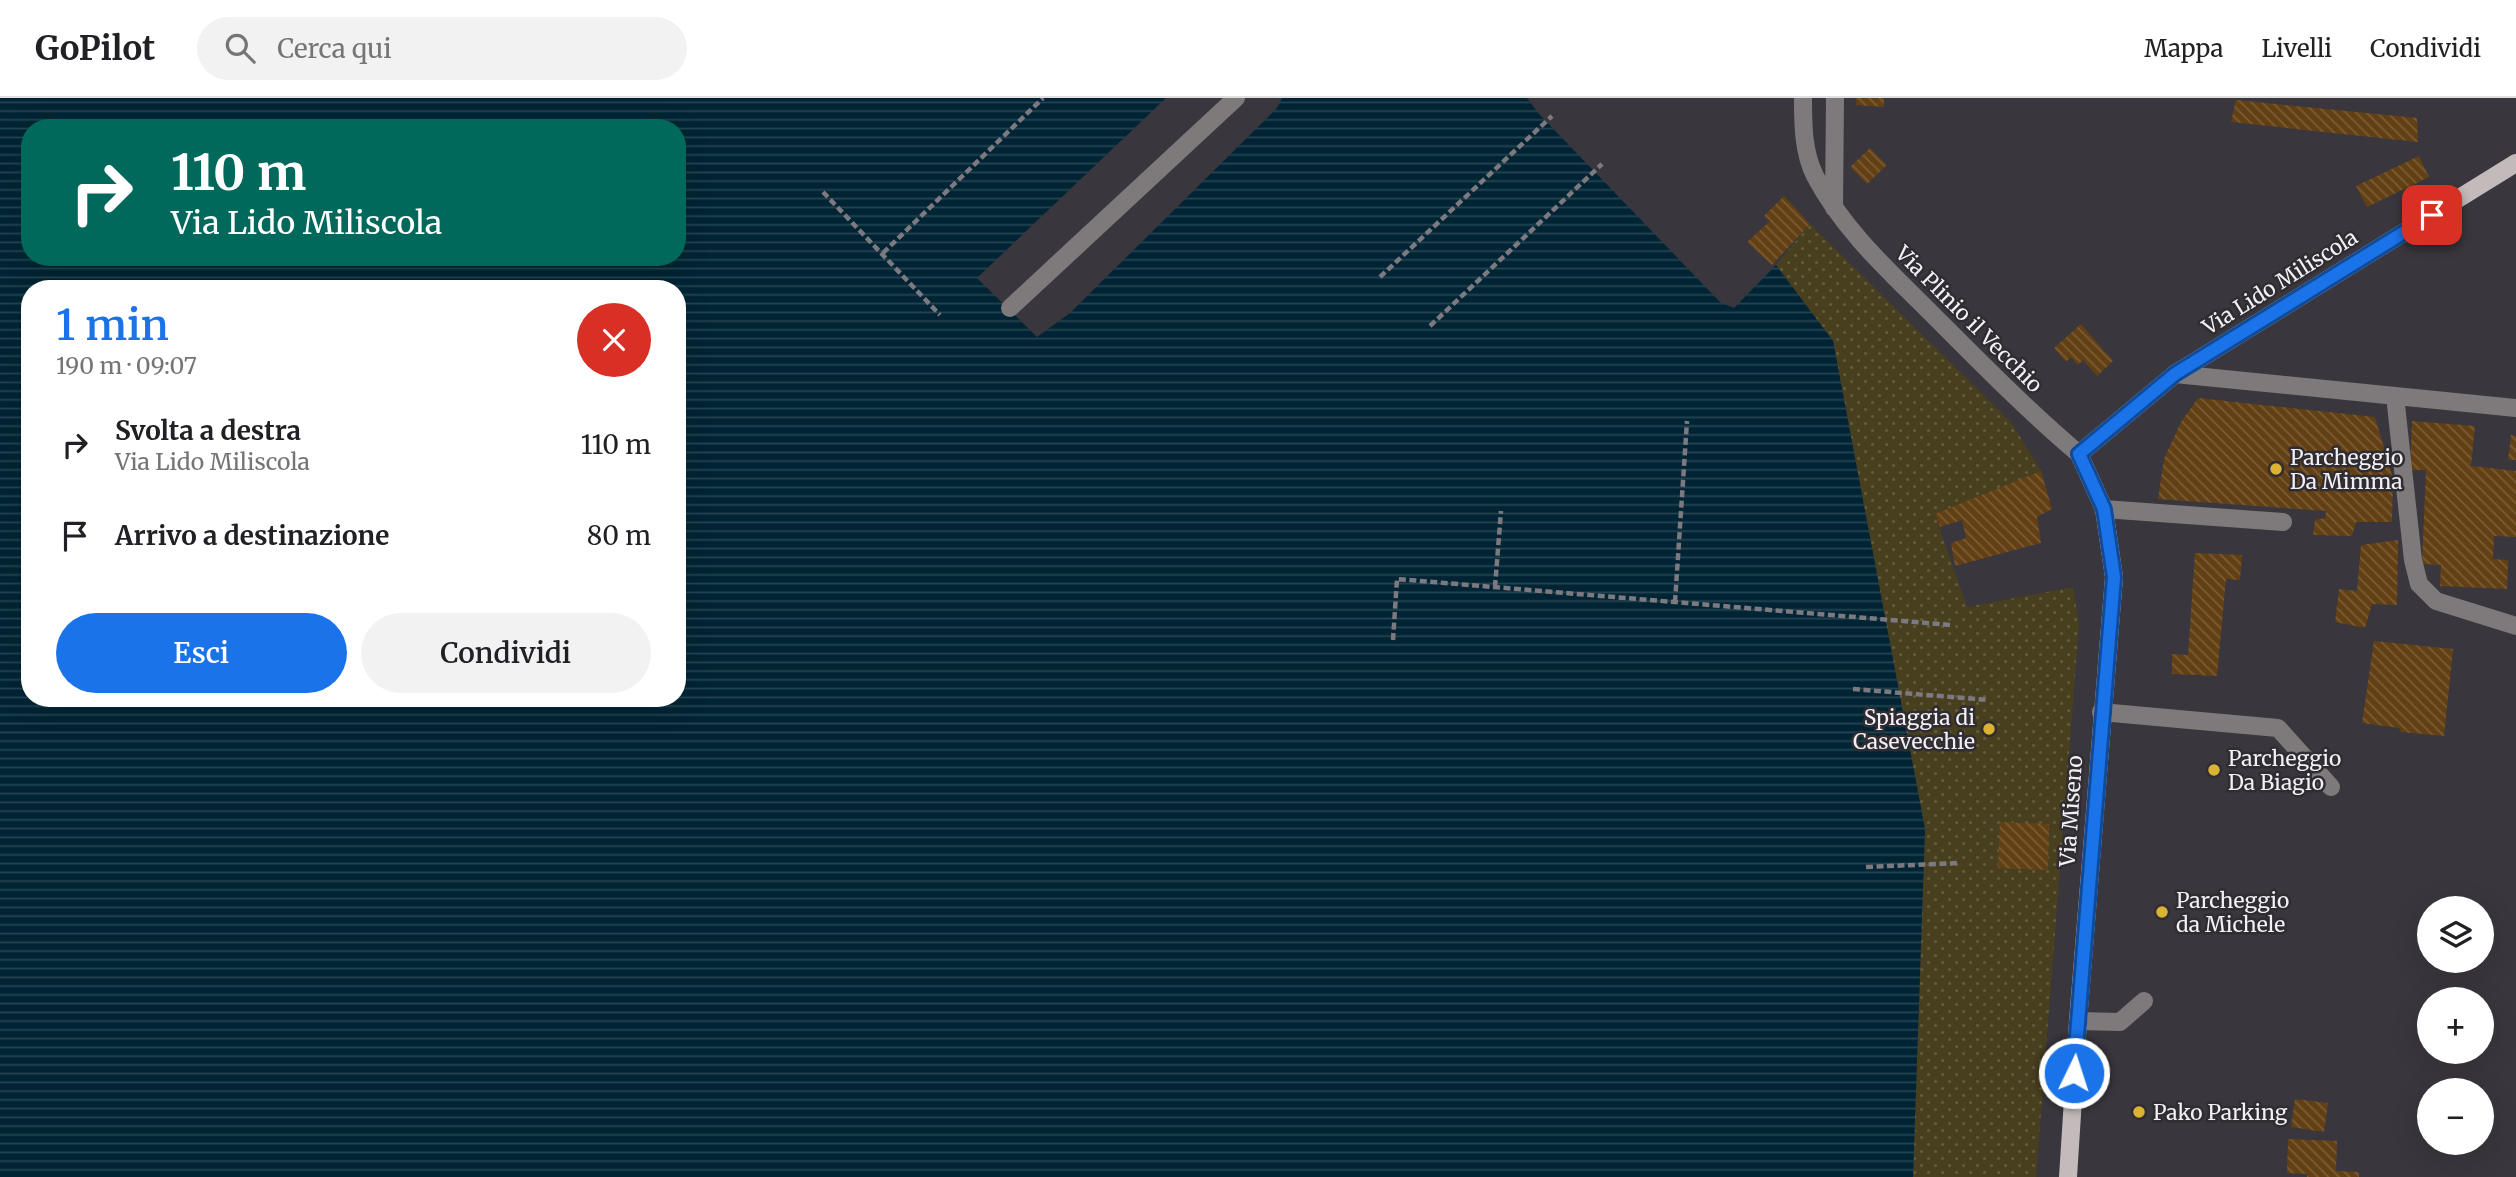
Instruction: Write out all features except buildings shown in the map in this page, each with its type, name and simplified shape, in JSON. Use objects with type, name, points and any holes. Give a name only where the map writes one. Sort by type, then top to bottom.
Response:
[{"type":"main road","name":"Via Lido Miliscola","points":[[2079,454],[2175,374],[2516,163]]},
{"type":"main road","name":"Via Miseno","points":[[2068,1177],[2101,712],[2114,577],[2104,509],[2079,454]]},
{"type":"street","points":[[1010,308],[1236,98]]},
{"type":"street","name":"Via Plinio il Vecchio","points":[[1803,98],[1802,132],[1814,174],[1834,208],[1859,241],[2031,413],[2079,454]]},
{"type":"street","points":[[1834,208],[1835,98]]},
{"type":"street","points":[[2175,374],[2516,408]]},
{"type":"street","points":[[2395,396],[2413,560],[2419,584],[2436,601],[2516,626]]},
{"type":"street","points":[[2104,509],[2283,522]]},
{"type":"street","points":[[2101,712],[2278,728],[2332,787]]},
{"type":"street","points":[[2078,1021],[2120,1022],[2144,1001]]},
{"type":"path","points":[[883,253],[1044,98]]},
{"type":"path","points":[[1380,277],[1552,116]]},
{"type":"path","points":[[1430,326],[1602,164]]},
{"type":"path","points":[[823,192],[940,315]]},
{"type":"path","points":[[1675,602],[1687,421]]},
{"type":"path","points":[[1495,587],[1501,511]]},
{"type":"path","points":[[1393,640],[1397,579],[1951,625]]},
{"type":"path","points":[[1853,689],[1989,700]]},
{"type":"path","points":[[1866,867],[1959,863]]},
{"type":"sand","name":"Spiaggia di Casevecchie","points":[[1810,224],[2011,422],[2041,471],[1935,515],[1967,607],[2073,587],[2079,625],[2036,1177],[1913,1177],[1925,829],[1833,341],[1776,265]]},
{"type":"water","points":[[0,98],[1166,98],[977,278],[1037,337],[1070,313],[1277,108],[1282,98],[1527,98],[1539,114],[1720,302],[1734,308],[1776,265],[1833,341],[1925,829],[1913,1177],[0,1177]]},
{"type":"place","name":"Parcheggio Da Mimma","points":[[2276,469]]},
{"type":"place","name":"Spiaggia di Casevecchie","points":[[1989,729]]},
{"type":"place","name":"Parcheggio Da Biagio","points":[[2214,770]]},
{"type":"place","name":"Parcheggio da Michele","points":[[2162,912]]},
{"type":"place","name":"Pako Parking","points":[[2139,1112]]},
{"type":"route","points":[[2074,1073],[2101,712],[2114,577],[2104,509],[2079,454],[2175,374],[2432,215]]}]
